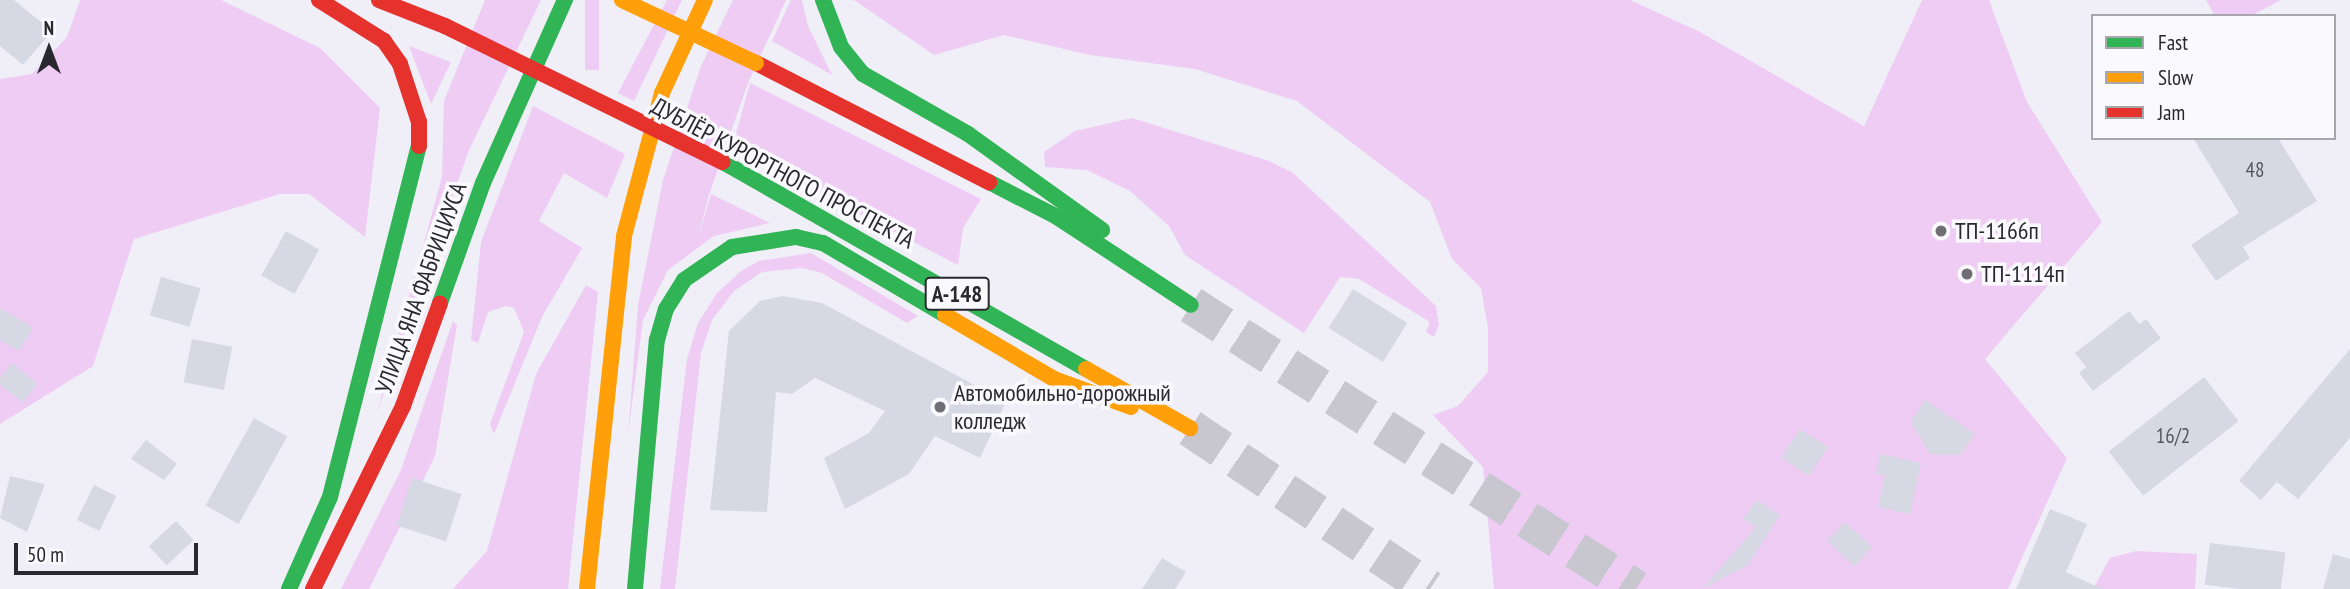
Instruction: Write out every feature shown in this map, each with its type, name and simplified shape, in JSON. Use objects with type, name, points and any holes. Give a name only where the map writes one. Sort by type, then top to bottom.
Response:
[{"type":"main road","points":[[289,589],[330,497],[419,152],[419,122],[400,64],[384,41],[319,0]]},
{"type":"main road","name":"ДУБЛЁР КУРОРТНОГО ПРОСПЕКТА","points":[[379,0],[445,26],[723,162],[1191,428],[1054,379],[823,243],[796,236],[732,247],[684,280],[666,309],[656,340],[635,589]]},
{"type":"main road","name":"УЛИЦА ЯНА ФАБРИЦИУСА","points":[[313,589],[403,406],[483,183],[565,0]]},
{"type":"main road","points":[[622,0],[756,63],[1057,217],[1191,305],[1074,205],[863,74],[841,47],[824,0]]},
{"type":"main road","points":[[587,589],[624,236],[662,93],[705,0]]},
{"type":"shaded area","points":[[80,0],[221,0],[320,48],[380,108],[365,237],[309,194],[280,194],[134,239],[93,366],[0,424],[0,79],[32,74],[67,37]]},
{"type":"shaded area","points":[[485,0],[541,0],[469,150],[377,413],[442,177],[444,101]]},
{"type":"shaded area","points":[[585,0],[599,0],[599,70],[585,70]]},
{"type":"shaded area","points":[[667,0],[682,0],[634,101],[618,93]]},
{"type":"shaded area","points":[[733,0],[786,0],[748,83],[709,195],[698,239],[711,194],[770,223],[714,236],[668,270],[643,320],[628,435],[638,305],[663,180],[701,66]]},
{"type":"shaded area","points":[[791,0],[802,0],[808,26],[832,75],[772,41]]},
{"type":"shaded area","points":[[854,0],[1630,0],[1700,32],[1864,126],[1922,0],[1989,0],[2027,102],[2102,222],[1985,359],[2067,458],[2008,589],[1494,589],[1483,467],[1433,415],[1458,406],[1488,372],[1488,328],[1481,288],[1452,259],[1430,202],[1297,101],[1195,69],[1090,55],[1004,35],[934,55]]},
{"type":"shaded area","points":[[2206,0],[2281,0],[2255,14],[2214,14]]},
{"type":"shaded area","points":[[409,46],[451,62],[431,104]]},
{"type":"shaded area","points":[[750,83],[981,199],[963,228],[958,265],[732,148]]},
{"type":"shaded area","points":[[533,106],[625,154],[607,198],[564,173],[539,221],[582,248],[542,317],[494,434],[490,424],[524,332],[514,308],[506,306],[488,312],[478,343],[471,340],[481,242]]},
{"type":"shaded area","points":[[1132,118],[1269,161],[1293,173],[1436,306],[1439,325],[1434,337],[1426,332],[1430,322],[1359,279],[1340,277],[1304,333],[1185,255],[1169,226],[1130,191],[1087,170],[1045,167],[1044,152],[1075,131]]},
{"type":"shaded area","points":[[811,253],[918,316],[907,323],[822,273],[802,268],[762,272],[734,291],[712,320],[701,353],[675,589],[660,589],[687,359],[698,323],[717,293],[741,271],[759,261]]},
{"type":"shaded area","points":[[586,285],[598,292],[568,589],[453,589],[487,551],[536,374]]},
{"type":"shaded area","points":[[453,321],[457,325],[435,456],[369,589],[341,589],[401,470]]},
{"type":"shaded area","points":[[2136,551],[2197,554],[2195,589],[2093,589],[2110,558]]},
{"type":"building","points":[[0,0],[14,0],[52,31],[23,65],[0,46]]},
{"type":"building","points":[[2194,140],[2279,140],[2317,201],[2243,247],[2250,258],[2216,281],[2191,245],[2239,213]]},
{"type":"building","points":[[286,231],[319,249],[295,294],[261,276]]},
{"type":"building","points":[[161,277],[200,288],[189,327],[150,315]]},
{"type":"building","points":[[1353,289],[1407,323],[1383,362],[1329,328]]},
{"type":"building","name":"Автомобильно-дорожный колледж","points":[[783,296],[822,303],[1006,402],[980,458],[935,436],[909,474],[845,509],[824,458],[869,433],[885,411],[815,378],[792,394],[776,392],[767,512],[710,510],[729,331],[760,301]]},
{"type":"building","points":[[0,308],[33,328],[19,351],[0,340]]},
{"type":"building","points":[[2129,311],[2139,324],[2146,319],[2161,338],[2093,391],[2079,373],[2086,367],[2075,353]]},
{"type":"building","points":[[192,339],[232,347],[224,390],[184,382]]},
{"type":"building","points":[[2350,349],[2350,438],[2298,499],[2277,482],[2261,500],[2239,481]]},
{"type":"building","points":[[12,363],[38,384],[23,402],[0,384],[0,378]]},
{"type":"building","points":[[2204,377],[2238,421],[2143,496],[2109,451]]},
{"type":"building","points":[[1925,400],[1975,434],[1960,455],[1930,454],[1911,422]]},
{"type":"building","points":[[254,418],[287,436],[239,524],[206,505]]},
{"type":"building","points":[[1800,429],[1828,447],[1809,475],[1781,458]]},
{"type":"building","points":[[146,440],[177,464],[164,480],[131,459]]},
{"type":"building","points":[[1880,454],[1921,463],[1910,514],[1878,507],[1885,476],[1876,474]]},
{"type":"building","points":[[10,476],[45,484],[27,532],[0,518]]},
{"type":"building","points":[[412,478],[461,494],[446,542],[397,526]]},
{"type":"building","points":[[94,485],[116,496],[99,531],[77,520]]},
{"type":"building","points":[[1756,500],[1780,515],[1748,565],[1702,589],[1756,527],[1743,519]]},
{"type":"building","points":[[2050,509],[2087,524],[2066,572],[2102,589],[2016,589]]},
{"type":"building","points":[[176,521],[194,540],[167,565],[149,546]]},
{"type":"building","points":[[1845,522],[1872,547],[1854,566],[1827,541]]},
{"type":"building","points":[[2210,543],[2285,552],[2281,589],[2240,589],[2205,585]]},
{"type":"building","points":[[2333,554],[2350,559],[2350,589],[2323,589]]},
{"type":"building","points":[[1162,558],[1186,572],[1175,589],[1142,589]]},
{"type":"tunnel","points":[[1191,305],[1636,589]]},
{"type":"tunnel","points":[[1190,428],[1430,589]]},
{"type":"traffic: fast","points":[[440,303],[483,183],[565,0]]},
{"type":"traffic: fast","points":[[823,0],[841,47],[863,74],[968,134],[1102,230]]},
{"type":"traffic: fast","points":[[289,589],[330,497],[419,146]]},
{"type":"traffic: fast","points":[[723,162],[1086,369]]},
{"type":"traffic: fast","points":[[989,182],[1057,217],[1191,305]]},
{"type":"traffic: fast","points":[[635,589],[657,340],[666,309],[684,280],[732,247],[796,237],[823,243],[945,315]]},
{"type":"traffic: slow","points":[[622,0],[756,63]]},
{"type":"traffic: slow","points":[[587,589],[624,236],[662,93],[705,0]]},
{"type":"traffic: slow","points":[[945,315],[1054,379],[1131,407]]},
{"type":"traffic: slow","points":[[1086,369],[1190,428]]},
{"type":"traffic: jam","points":[[319,0],[384,41],[400,64],[419,122],[419,146]]},
{"type":"traffic: jam","points":[[379,0],[445,26]]},
{"type":"traffic: jam","points":[[445,26],[723,162]]},
{"type":"traffic: jam","points":[[756,63],[989,182]]},
{"type":"traffic: jam","points":[[313,589],[403,406],[440,303]]},
{"type":"place","name":"ТП-1166п","points":[[1941,231]]},
{"type":"place","name":"ТП-1114п","points":[[1967,274]]},
{"type":"place","name":"Автомобильно-дорожный колледж","points":[[940,407]]}]
